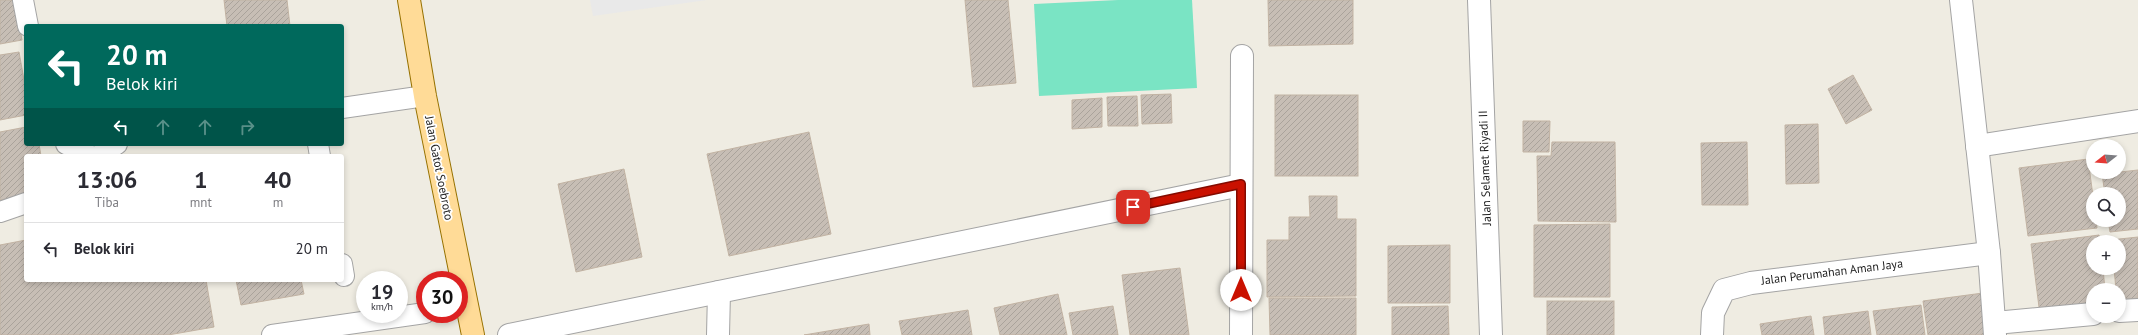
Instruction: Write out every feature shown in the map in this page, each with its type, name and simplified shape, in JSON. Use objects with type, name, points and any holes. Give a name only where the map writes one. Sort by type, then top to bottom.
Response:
[{"type":"main road","name":"Jalan Gatot Soebroto","points":[[409,0],[457,271]]},
{"type":"main road","name":"Jalan Gatot Soebroto","points":[[468,323],[472,335]]},
{"type":"street","name":"Jalan Selamet Riyadi II","points":[[1478,0],[1491,335]]},
{"type":"street","points":[[1961,0],[1989,253],[1995,329],[2086,315]]},
{"type":"street","points":[[1241,335],[1242,56]]},
{"type":"street","points":[[1977,146],[2138,121]]},
{"type":"street","points":[[509,335],[1241,184]]},
{"type":"street","name":"Jalan Perumahan Aman Jaya","points":[[1712,335],[1713,313],[1724,290],[1750,283],[1989,253]]},
{"type":"street","points":[[718,335],[719,292]]},
{"type":"street","points":[[2126,311],[2138,310]]},
{"type":"lane","points":[[23,0],[28,24]]},
{"type":"lane","points":[[344,108],[425,96]]},
{"type":"lane","points":[[70,146],[87,154]]},
{"type":"lane","points":[[101,154],[114,146]]},
{"type":"lane","points":[[0,212],[24,204]]},
{"type":"lane","points":[[272,335],[416,314]]},
{"type":"green space","points":[[1118,0],[1192,0],[1197,88],[1039,96],[1034,4]]},
{"type":"shaded area","points":[[590,0],[707,0],[593,16]]},
{"type":"building","points":[[0,0],[15,0],[22,40],[0,44]]},
{"type":"building","points":[[224,0],[287,0],[290,24],[227,24]]},
{"type":"building","points":[[965,0],[1008,0],[1016,83],[973,87]]},
{"type":"building","points":[[1268,0],[1353,0],[1353,44],[1269,46]]},
{"type":"building","points":[[19,52],[24,80],[24,115],[0,120],[0,55]]},
{"type":"building","points":[[1853,75],[1872,110],[1846,124],[1828,89]]},
{"type":"building","points":[[1171,94],[1172,123],[1142,124],[1141,95]]},
{"type":"building","points":[[1275,95],[1358,95],[1358,176],[1275,176]]},
{"type":"building","points":[[1137,96],[1138,126],[1108,126],[1107,97]]},
{"type":"building","points":[[1102,98],[1102,127],[1072,129],[1072,100]]},
{"type":"building","points":[[1523,121],[1550,121],[1549,152],[1523,152]]},
{"type":"building","points":[[1818,124],[1819,183],[1786,184],[1785,125]]},
{"type":"building","points":[[24,127],[24,146],[39,146],[41,154],[24,154],[24,195],[0,200],[0,132]]},
{"type":"building","points":[[809,132],[831,234],[729,256],[707,154]]},
{"type":"building","points":[[1552,142],[1615,142],[1616,222],[1538,221],[1537,156],[1551,156]]},
{"type":"building","points":[[1747,142],[1748,205],[1702,205],[1701,143]]},
{"type":"building","points":[[2086,159],[2086,179],[2091,179],[2092,187],[2086,187],[2086,227],[2097,228],[2028,236],[2019,168]]},
{"type":"building","points":[[624,169],[642,257],[576,272],[558,184]]},
{"type":"building","points":[[2138,170],[2138,229],[2110,232],[2109,227],[2126,227],[2126,187],[2104,187],[2103,179],[2126,179],[2126,171]]},
{"type":"building","points":[[1309,196],[1337,196],[1337,219],[1356,219],[1356,296],[1267,297],[1267,240],[1289,240],[1289,217],[1310,217]]},
{"type":"building","points":[[1610,224],[1610,297],[1534,297],[1534,225]]},
{"type":"building","points":[[2086,237],[2086,275],[2104,275],[2104,283],[2086,283],[2086,310],[2040,315],[2031,244]]},
{"type":"building","points":[[2138,237],[2138,298],[2126,300],[2126,283],[2115,283],[2115,275],[2126,275],[2126,238]]},
{"type":"building","points":[[24,240],[24,282],[206,282],[214,327],[168,335],[0,335],[0,245]]},
{"type":"building","points":[[1450,245],[1450,303],[1388,303],[1388,246]]},
{"type":"building","points":[[1180,268],[1189,335],[1130,335],[1122,275]]},
{"type":"building","points":[[236,282],[301,282],[304,294],[241,305]]},
{"type":"building","points":[[1983,293],[1988,335],[1928,335],[1923,301]]},
{"type":"building","points":[[1058,294],[1067,335],[1000,335],[994,308]]},
{"type":"building","points":[[1269,298],[1356,298],[1356,335],[1270,335]]},
{"type":"building","points":[[1547,301],[1614,301],[1614,335],[1547,335]]},
{"type":"building","points":[[1921,305],[1925,335],[1877,335],[1873,311]]},
{"type":"building","points":[[1113,306],[1118,335],[1073,335],[1069,313]]},
{"type":"building","points":[[1448,306],[1449,335],[1392,335],[1392,307]]},
{"type":"building","points":[[968,310],[972,335],[902,335],[899,321]]},
{"type":"building","points":[[1868,311],[1871,335],[1825,335],[1823,317]]},
{"type":"building","points":[[1811,316],[1814,335],[1762,335],[1760,324]]},
{"type":"building","points":[[869,324],[870,335],[804,335]]},
{"type":"route","points":[[1133,207],[1241,184],[1241,290]]}]
